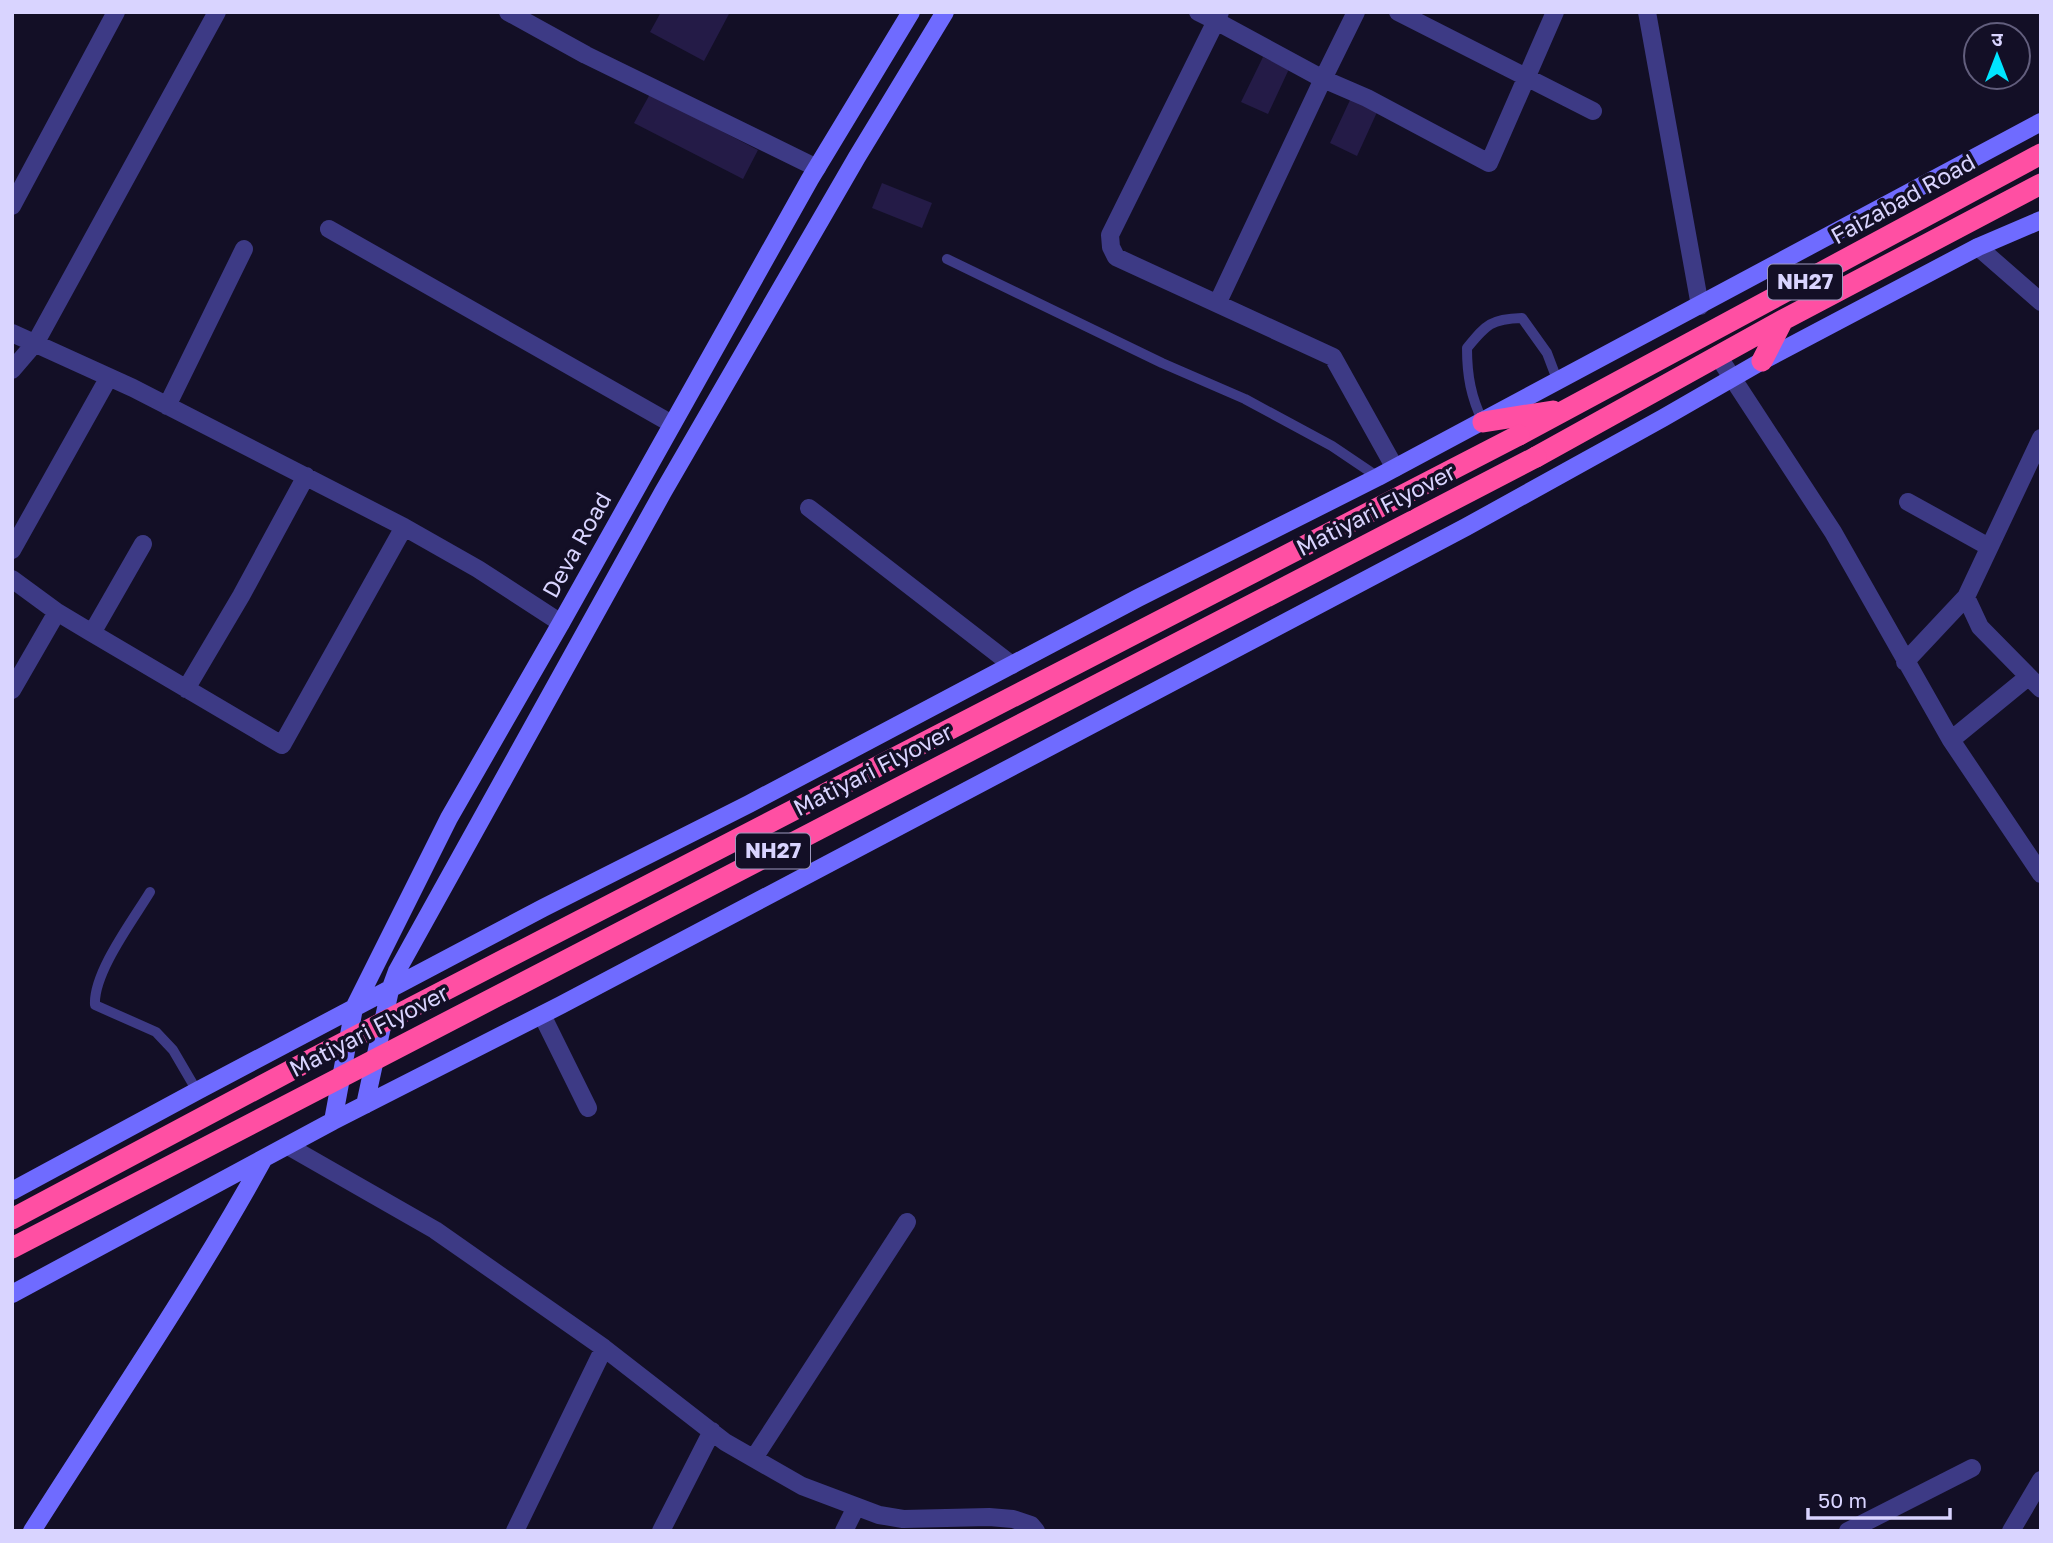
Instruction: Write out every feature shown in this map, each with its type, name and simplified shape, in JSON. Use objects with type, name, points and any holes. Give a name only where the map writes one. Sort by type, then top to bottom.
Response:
[{"type":"highway","name":"Faizabad Road","points":[[1569,408],[2041,154]]},
{"type":"highway","name":"NH27","points":[[1718,356],[2041,184]]},
{"type":"highway","points":[[1762,361],[1783,320]]},
{"type":"highway","name":"Matiyari Flyover","points":[[12,1248],[360,1065],[1536,457],[1718,356]]},
{"type":"highway","points":[[1483,422],[1569,408]]},
{"type":"highway","name":"Matiyari Flyover","points":[[12,1219],[339,1045],[1569,408]]},
{"type":"street","points":[[12,206],[116,12]]},
{"type":"street","points":[[12,370],[36,342],[218,12]]},
{"type":"street","points":[[508,12],[586,55],[817,168]]},
{"type":"street","name":"Deva Road","points":[[333,1121],[354,1008],[449,818],[817,168],[911,12]]},
{"type":"street","points":[[365,1105],[390,990],[397,971],[663,492],[850,169],[945,12]]},
{"type":"street","points":[[1198,12],[1218,17],[1323,79],[1367,98],[1489,163],[1555,12]]},
{"type":"street","points":[[1218,302],[1356,12]]},
{"type":"street","points":[[1398,12],[1593,111]]},
{"type":"street","points":[[1647,12],[1700,306]]},
{"type":"street","points":[[1218,17],[1110,235],[1111,247],[1116,257],[1333,357],[1387,473]]},
{"type":"street","points":[[12,1191],[354,1008],[1138,598],[1387,473],[2041,121]]},
{"type":"street","points":[[12,1294],[333,1121],[542,1015],[1454,533],[1762,361],[1978,247],[2041,220]]},
{"type":"street","points":[[329,229],[672,424]]},
{"type":"street","points":[[1978,247],[2041,302]]},
{"type":"street","points":[[167,405],[244,249]]},
{"type":"street","points":[[12,332],[167,405],[404,527],[478,569],[561,623]]},
{"type":"street","points":[[1718,356],[1833,532],[1951,740],[2041,874]]},
{"type":"street","points":[[12,550],[109,377]]},
{"type":"street","points":[[1905,662],[1966,597],[2041,438]]},
{"type":"street","points":[[186,689],[306,477]]},
{"type":"street","points":[[1908,502],[1989,547]]},
{"type":"street","points":[[809,508],[1012,665]]},
{"type":"street","points":[[12,579],[57,612],[282,746],[404,527]]},
{"type":"street","points":[[92,633],[143,544]]},
{"type":"street","points":[[1951,740],[2034,683],[1980,626],[1966,597]]},
{"type":"street","points":[[12,690],[57,612]]},
{"type":"street","points":[[542,1015],[588,1108]]},
{"type":"street","points":[[288,1146],[435,1230],[604,1348],[725,1442],[802,1486],[879,1515],[904,1519],[1013,1518],[1031,1525],[1036,1531]]},
{"type":"street","points":[[32,1531],[197,1273],[263,1160]]},
{"type":"street","points":[[754,1458],[907,1222]]},
{"type":"street","points":[[515,1531],[604,1348]]},
{"type":"street","points":[[661,1531],[712,1432]]},
{"type":"street","points":[[1848,1531],[1866,1525],[1972,1468]]},
{"type":"street","points":[[2011,1531],[2041,1480]]},
{"type":"street","points":[[844,1531],[856,1507]]},
{"type":"lane","points":[[947,259],[1163,363],[1245,399],[1387,473]]},
{"type":"lane","points":[[1483,422],[1468,381],[1467,348],[1485,325],[1507,318],[1522,318],[1547,353],[1558,382]]},
{"type":"lane","points":[[150,892],[114,949],[94,992],[95,1004],[156,1032],[173,1050],[197,1091]]},
{"type":"building","points":[[661,12],[730,12],[704,61],[650,32]]},
{"type":"building","points":[[1263,57],[1289,69],[1268,114],[1241,102]]},
{"type":"building","points":[[650,94],[758,150],[743,179],[634,123]]},
{"type":"building","points":[[1351,98],[1378,110],[1357,156],[1330,143]]},
{"type":"building","points":[[882,183],[932,203],[922,228],[872,208]]}]
